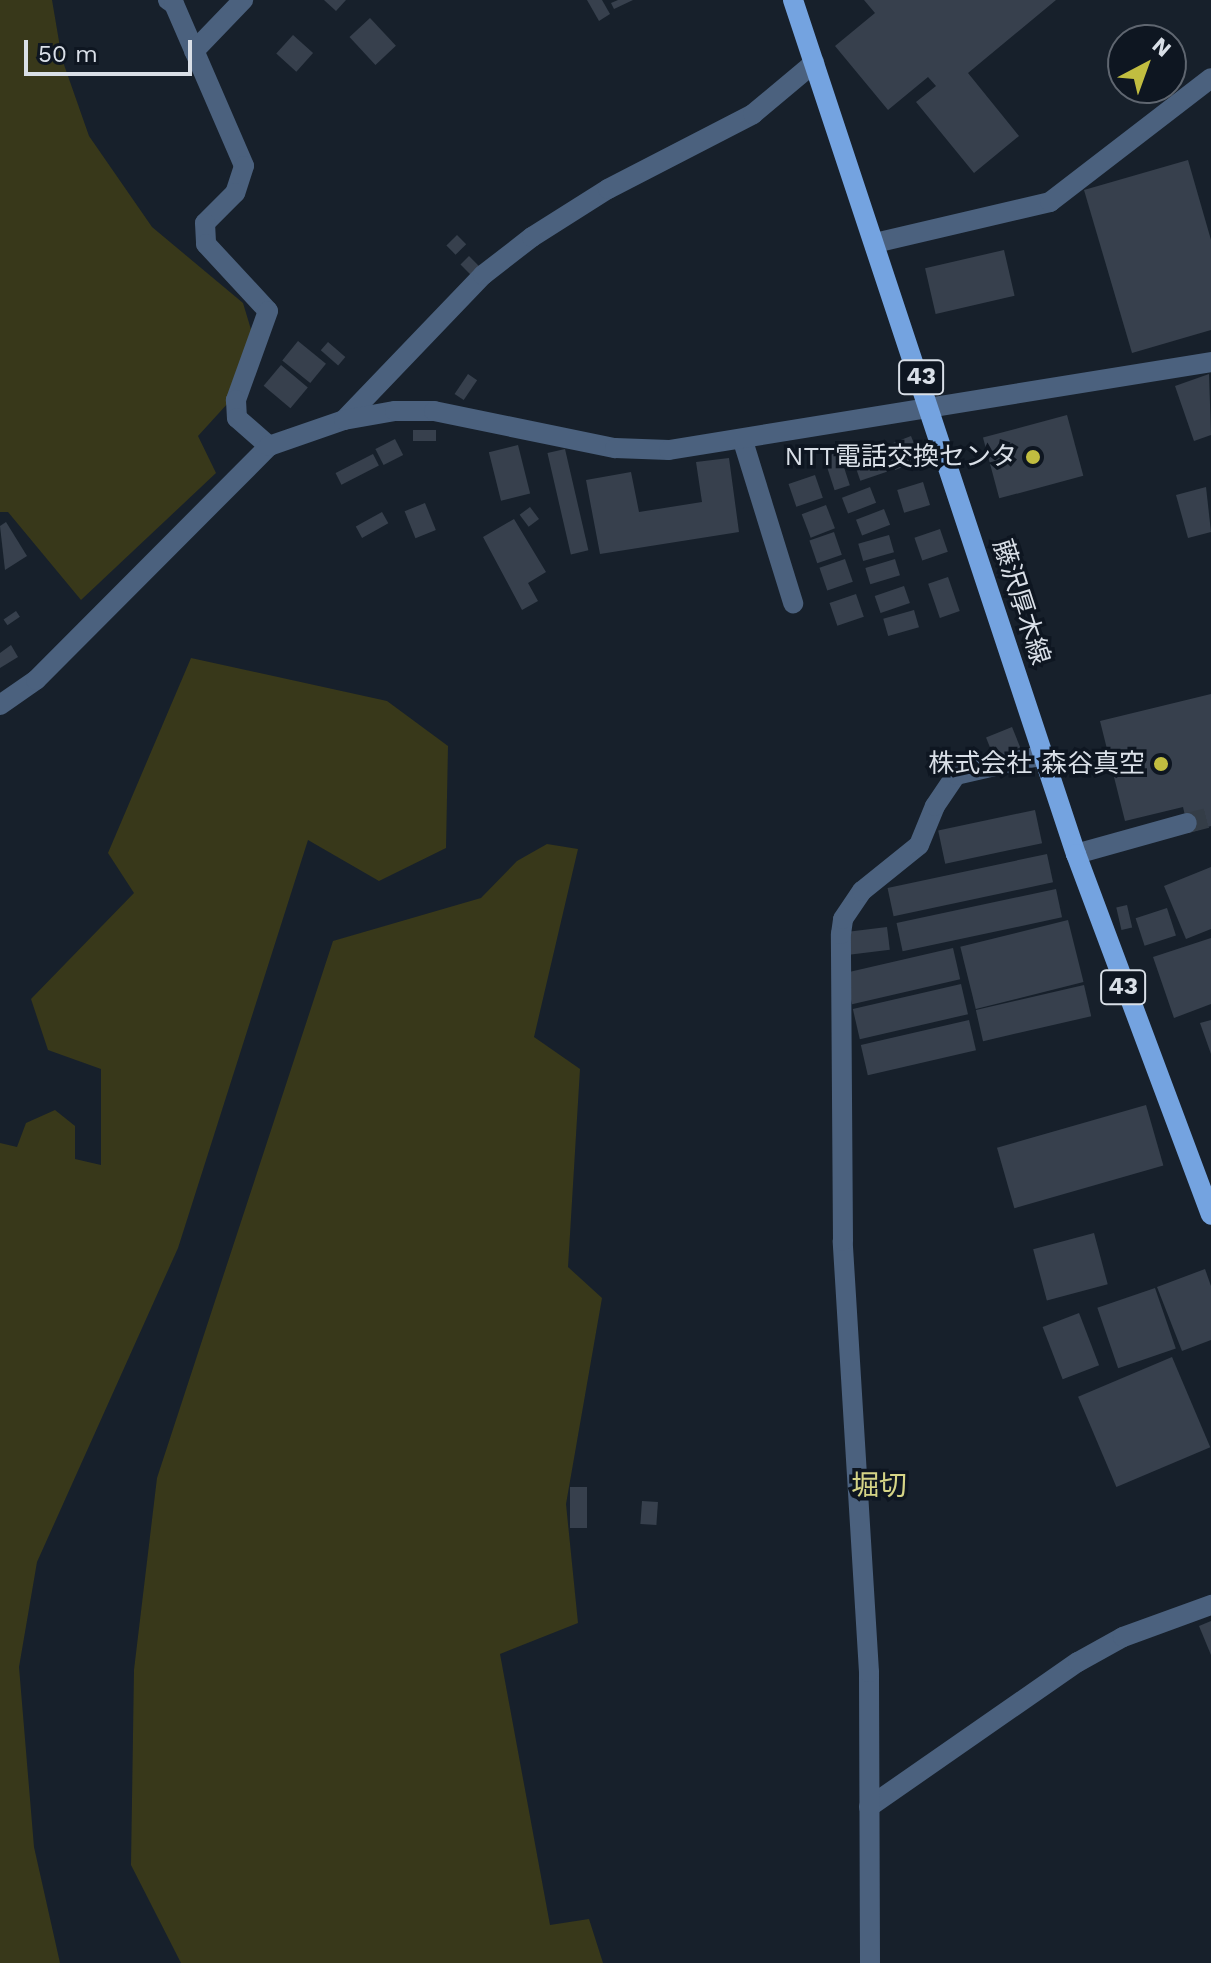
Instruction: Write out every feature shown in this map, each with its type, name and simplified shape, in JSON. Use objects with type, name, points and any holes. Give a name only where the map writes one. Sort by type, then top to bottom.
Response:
[{"type":"main road","name":"藤沢厚木線","points":[[793,0],[931,408],[1076,854],[1211,1215]]},
{"type":"street","points":[[168,0],[194,51],[244,166],[235,193],[205,223],[206,244],[268,311],[236,400],[237,418],[269,446]]},
{"type":"street","points":[[194,51],[243,0]]},
{"type":"street","points":[[344,420],[483,275],[532,237],[608,189],[753,114],[814,63]]},
{"type":"street","points":[[875,243],[1050,202],[1211,78]]},
{"type":"street","points":[[0,705],[36,680],[269,446],[344,420],[395,411],[434,411],[615,448],[669,450],[743,441],[1211,362]]},
{"type":"street","points":[[743,441],[793,603]]},
{"type":"street","points":[[870,1963],[869,1672],[843,1241],[843,919],[862,891],[919,845],[935,806],[956,775],[1043,755]]},
{"type":"street","points":[[1076,854],[1187,823]]},
{"type":"street","points":[[869,1807],[1078,1662],[1123,1637],[1211,1605]]},
{"type":"shaded area","points":[[0,0],[52,0],[62,59],[89,136],[152,227],[243,303],[256,346],[229,402],[198,436],[216,473],[81,600],[8,512],[0,512]]},
{"type":"shaded area","points":[[191,658],[387,701],[448,746],[446,848],[379,881],[308,840],[178,1248],[37,1562],[19,1667],[34,1847],[60,1963],[0,1963],[0,1143],[17,1147],[26,1123],[55,1110],[75,1126],[75,1159],[101,1165],[101,1069],[48,1050],[31,999],[134,893],[108,853]]},
{"type":"shaded area","points":[[547,844],[578,849],[534,1037],[580,1069],[568,1267],[602,1298],[566,1504],[578,1623],[500,1654],[550,1925],[589,1919],[603,1963],[181,1963],[131,1865],[134,1670],[157,1478],[333,941],[481,898],[517,861]]},
{"type":"building","points":[[324,0],[346,0],[336,11]]},
{"type":"building","points":[[587,0],[602,0],[610,14],[599,21]]},
{"type":"building","points":[[633,0],[614,9],[611,3]]},
{"type":"building","points":[[864,0],[1056,0],[968,73],[1019,136],[974,173],[916,102],[936,86],[928,77],[888,110],[835,46],[875,13]]},
{"type":"building","points":[[370,18],[396,46],[375,65],[350,37]]},
{"type":"building","points":[[293,35],[313,53],[296,72],[276,54]]},
{"type":"building","points":[[1188,160],[1211,240],[1211,330],[1132,353],[1084,190]]},
{"type":"building","points":[[457,235],[466,244],[456,255],[446,246]]},
{"type":"building","points":[[1004,250],[1015,296],[936,314],[925,268]]},
{"type":"building","points":[[469,256],[479,266],[470,274],[461,264]]},
{"type":"building","points":[[298,341],[326,364],[310,383],[282,360]]},
{"type":"building","points":[[328,342],[345,357],[338,365],[321,350]]},
{"type":"building","points":[[281,365],[308,387],[290,408],[264,386]]},
{"type":"building","points":[[468,374],[477,380],[464,400],[455,394]]},
{"type":"building","points":[[1209,374],[1211,435],[1194,441],[1175,386]]},
{"type":"building","name":"NTT電話交換センタ","points":[[1067,415],[1083,476],[999,498],[983,438]]},
{"type":"building","points":[[413,430],[436,430],[436,441],[413,441]]},
{"type":"building","points":[[911,436],[920,460],[895,470],[886,446]]},
{"type":"building","points":[[395,439],[403,455],[384,465],[375,449]]},
{"type":"building","points":[[518,445],[530,494],[501,501],[489,452]]},
{"type":"building","points":[[565,449],[588,550],[571,554],[547,453]]},
{"type":"building","points":[[879,449],[887,472],[860,481],[853,458]]},
{"type":"building","points":[[839,452],[850,485],[835,490],[824,457]]},
{"type":"building","points":[[373,454],[379,466],[341,485],[336,473]]},
{"type":"building","points":[[729,458],[739,532],[600,554],[586,480],[631,472],[639,512],[702,502],[696,462]]},
{"type":"building","points":[[815,475],[823,498],[796,507],[789,484]]},
{"type":"building","points":[[923,482],[930,505],[904,513],[897,490]]},
{"type":"building","points":[[870,487],[876,503],[848,514],[842,498]]},
{"type":"building","points":[[1206,487],[1211,532],[1188,538],[1176,495]]},
{"type":"building","points":[[425,503],[436,530],[415,538],[405,511]]},
{"type":"building","points":[[826,505],[835,528],[811,538],[802,514]]},
{"type":"building","points":[[530,507],[539,519],[529,527],[520,515]]},
{"type":"building","points":[[884,509],[890,525],[862,536],[856,520]]},
{"type":"building","points":[[382,512],[388,523],[362,538],[356,527]]},
{"type":"building","points":[[514,519],[546,572],[528,583],[538,601],[522,610],[483,537]]},
{"type":"building","points":[[6,522],[27,556],[5,570],[0,526]]},
{"type":"building","points":[[940,529],[948,552],[922,560],[914,538]]},
{"type":"building","points":[[834,532],[842,555],[817,563],[809,540]]},
{"type":"building","points":[[889,535],[894,552],[863,561],[858,544]]},
{"type":"building","points":[[845,559],[853,582],[827,590],[819,568]]},
{"type":"building","points":[[895,559],[900,575],[870,584],[865,568]]},
{"type":"building","points":[[948,577],[960,611],[940,618],[928,584]]},
{"type":"building","points":[[904,586],[910,603],[881,613],[875,596]]},
{"type":"building","points":[[856,594],[864,617],[837,626],[830,603]]},
{"type":"building","points":[[914,610],[919,627],[888,636],[883,619]]},
{"type":"building","points":[[16,611],[20,617],[7,625],[4,619]]},
{"type":"building","points":[[11,645],[18,657],[0,668],[0,653]]},
{"type":"building","name":"株式会社 森谷真空","points":[[1211,694],[1211,826],[1189,833],[1183,807],[1125,821],[1100,721]]},
{"type":"building","points":[[1012,727],[1020,747],[994,758],[986,737]]},
{"type":"building","points":[[1035,810],[1042,843],[945,864],[938,831]]},
{"type":"building","points":[[1047,854],[1053,882],[894,916],[888,888]]},
{"type":"building","points":[[1211,867],[1211,929],[1186,939],[1164,886]]},
{"type":"building","points":[[1056,889],[1062,917],[903,951],[897,923]]},
{"type":"building","points":[[1127,905],[1132,927],[1121,930],[1116,907]]},
{"type":"building","points":[[1167,908],[1176,936],[1145,946],[1136,918]]},
{"type":"building","points":[[1068,920],[1083,982],[976,1009],[960,947]]},
{"type":"building","points":[[887,927],[890,950],[849,955],[846,932]]},
{"type":"building","points":[[1211,938],[1211,1004],[1174,1018],[1153,957]]},
{"type":"building","points":[[953,948],[960,979],[852,1004],[845,973]]},
{"type":"building","points":[[961,984],[968,1014],[860,1039],[853,1009]]},
{"type":"building","points":[[1084,985],[1091,1016],[983,1041],[976,1010]]},
{"type":"building","points":[[969,1020],[976,1050],[868,1075],[861,1045]]},
{"type":"building","points":[[1211,1020],[1211,1054],[1200,1023]]},
{"type":"building","points":[[1146,1105],[1163,1166],[1014,1208],[997,1148]]},
{"type":"building","points":[[1094,1233],[1108,1284],[1047,1300],[1033,1249]]},
{"type":"building","points":[[1205,1269],[1211,1286],[1211,1340],[1182,1351],[1157,1287]]},
{"type":"building","points":[[1155,1288],[1176,1349],[1118,1368],[1097,1308]]},
{"type":"building","points":[[1079,1313],[1099,1365],[1063,1379],[1043,1327]]},
{"type":"building","points":[[1172,1357],[1210,1447],[1116,1487],[1078,1397]]},
{"type":"building","points":[[570,1487],[587,1487],[587,1528],[570,1528]]},
{"type":"building","points":[[642,1501],[658,1502],[656,1525],[640,1524]]},
{"type":"building","points":[[1211,1621],[1211,1655],[1199,1626]]},
{"type":"tunnel","points":[[1187,823],[1211,817]]},
{"type":"place","name":"NTT電話交換センタ","points":[[1033,457]]},
{"type":"place","name":"株式会社 森谷真空","points":[[1161,764]]},
{"type":"district","name":"堀切","points":[[879,1486]]}]
